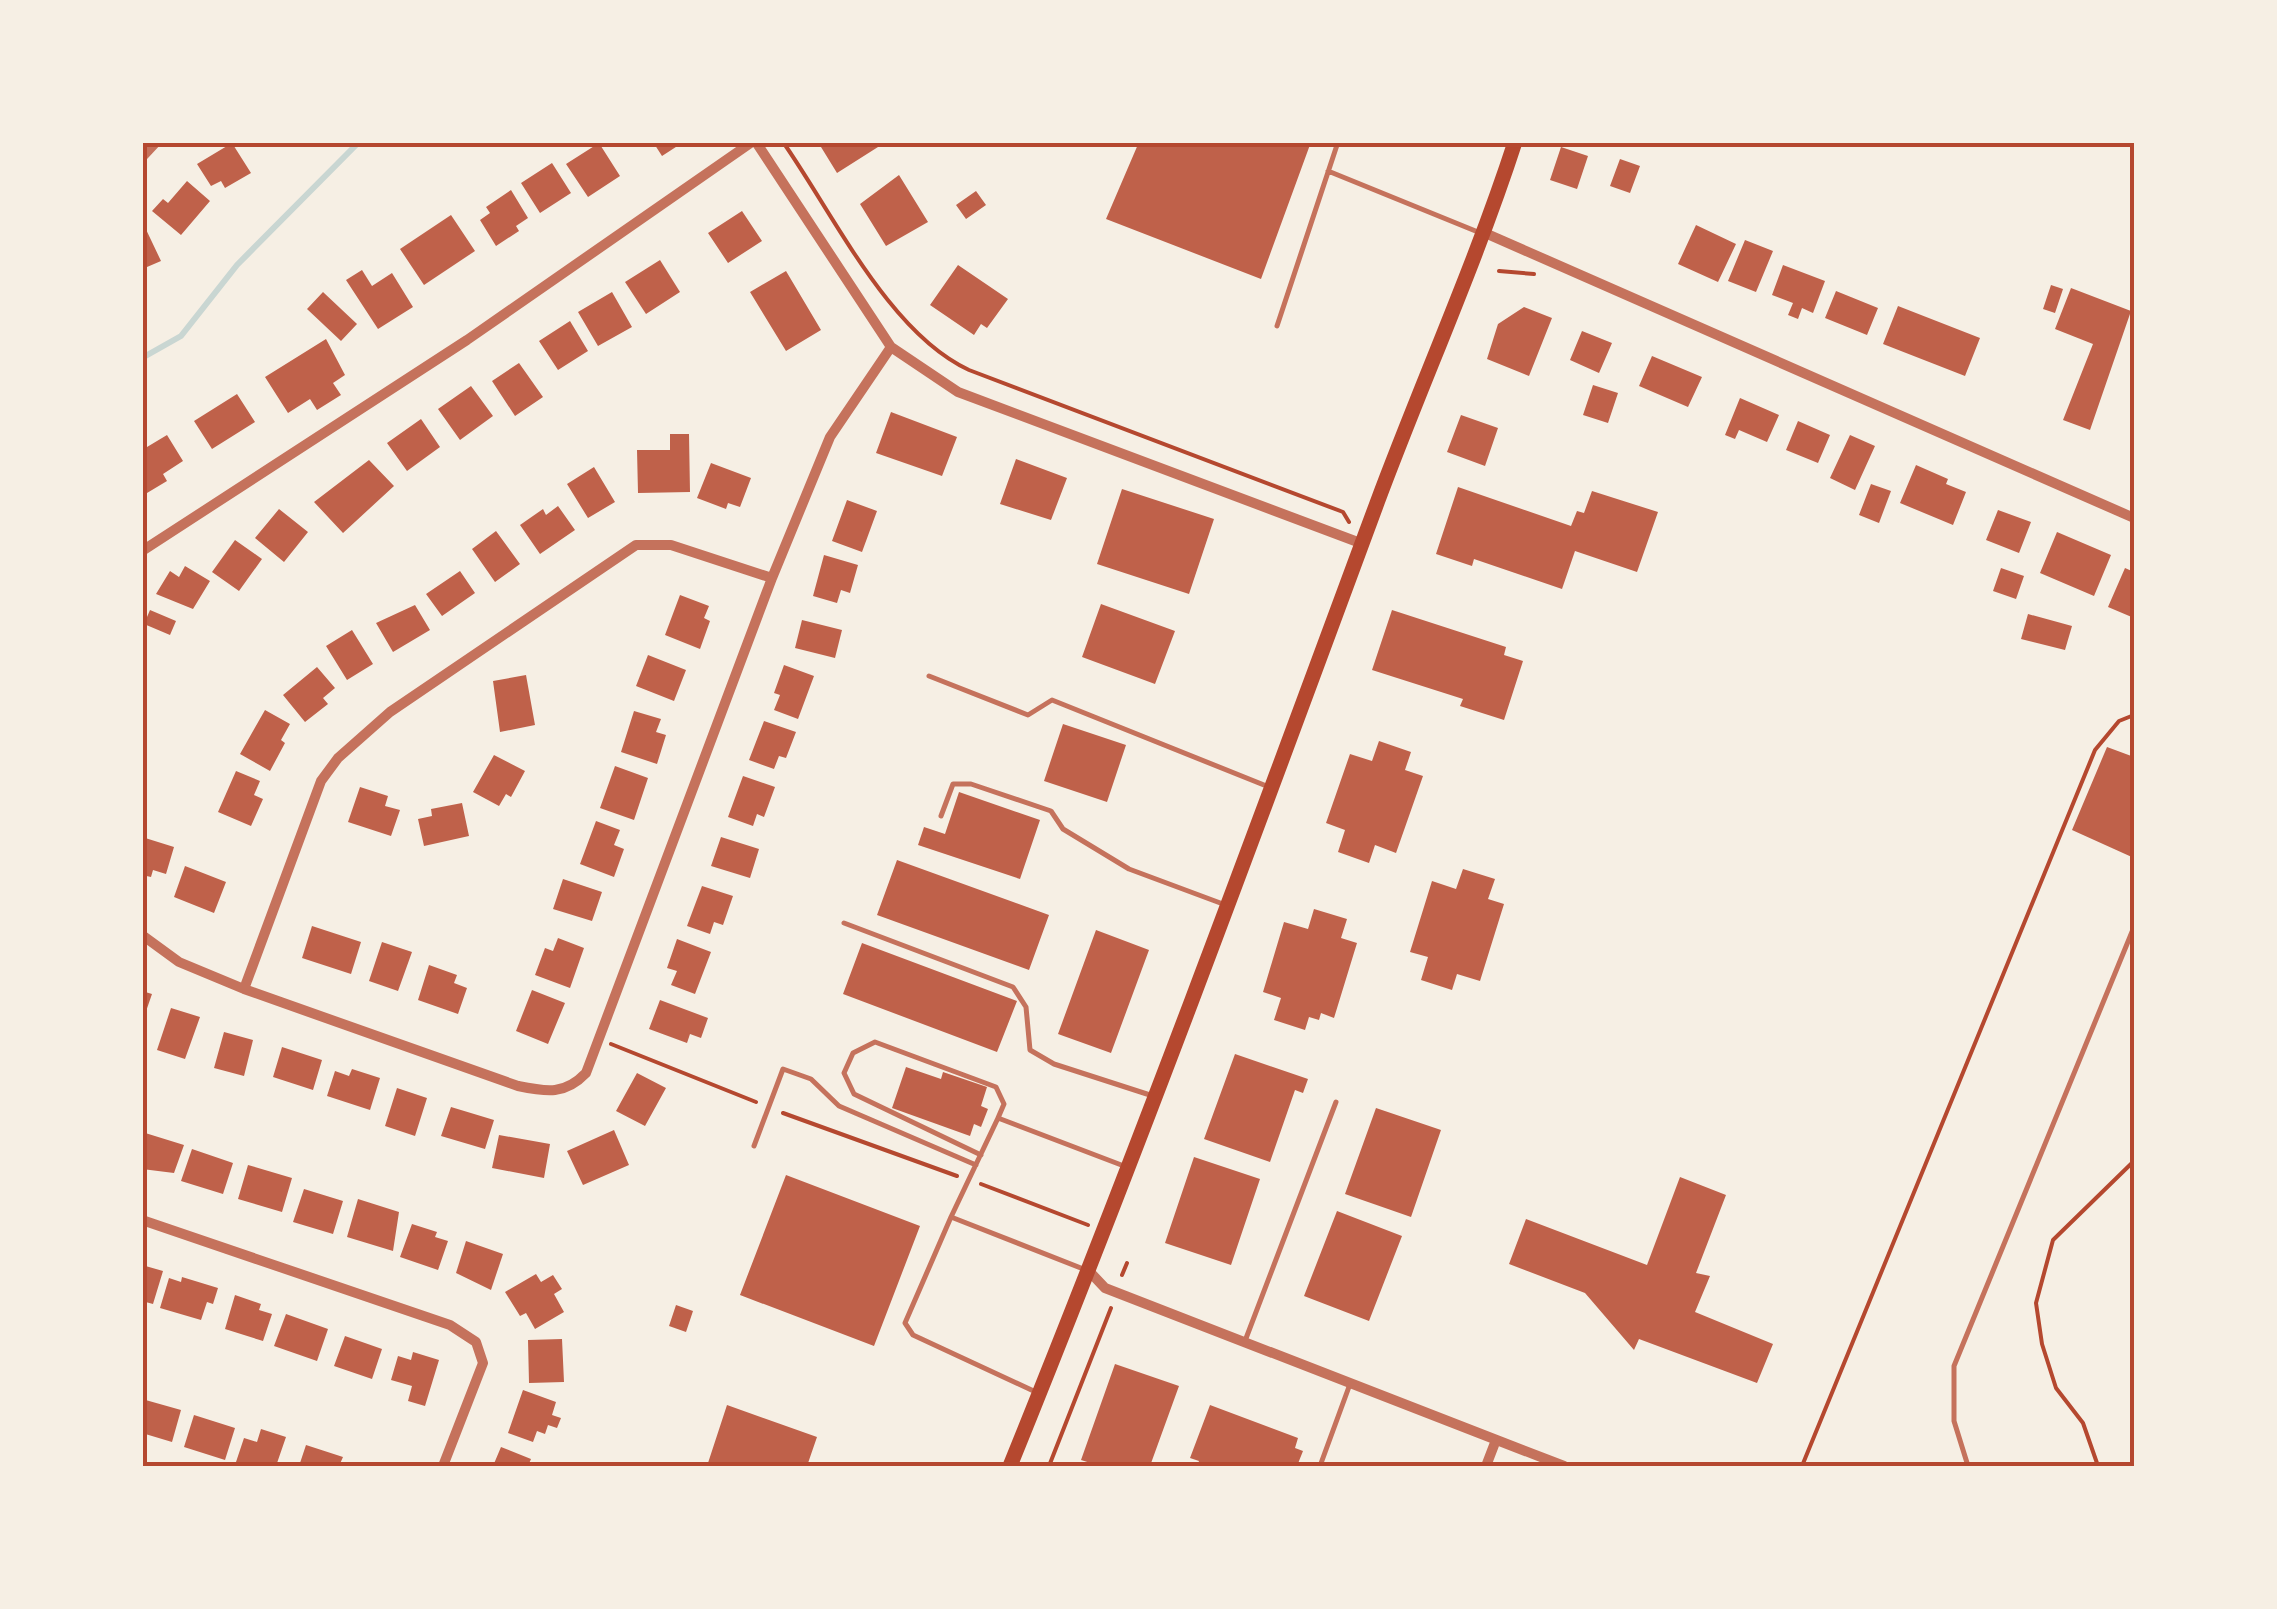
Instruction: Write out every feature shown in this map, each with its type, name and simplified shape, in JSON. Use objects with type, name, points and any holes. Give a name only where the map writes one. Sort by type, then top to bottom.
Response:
[{"type":"main road","points":[[1010,1466],[1089,1272],[1363,544],[1485,233],[1515,142]]},
{"type":"street","points":[[142,157],[156,142]]},
{"type":"street","points":[[142,551],[454,349],[754,142],[891,347],[958,392],[1363,544]]},
{"type":"street","points":[[1485,233],[2134,518]]},
{"type":"street","points":[[142,935],[179,962],[244,990],[544,1091],[560,1092],[576,1083],[586,1072],[599,1039],[772,578],[830,437],[891,347]]},
{"type":"street","points":[[244,990],[322,781],[338,758],[390,712],[636,545],[671,545],[772,578]]},
{"type":"street","points":[[142,1220],[450,1325],[476,1342],[483,1364],[443,1466]]},
{"type":"street","points":[[1089,1272],[1106,1288],[1564,1466]]},
{"type":"street","points":[[1486,1466],[1496,1440]]},
{"type":"lane","points":[[1277,326],[1338,142]]},
{"type":"lane","points":[[1328,171],[1485,233]]},
{"type":"lane","points":[[929,676],[1028,715],[1052,700],[1272,788]]},
{"type":"lane","points":[[941,816],[953,784],[971,784],[1051,812],[1064,828],[1130,869],[1226,905]]},
{"type":"lane","points":[[844,923],[1013,987],[1026,1007],[1030,1050],[1054,1064],[1153,1096]]},
{"type":"lane","points":[[1968,1466],[1954,1421],[1954,1366],[2134,927]]},
{"type":"lane","points":[[981,1154],[854,1094],[844,1072],[853,1052],[875,1042],[996,1087],[1004,1104],[905,1323],[913,1335],[1040,1394]]},
{"type":"lane","points":[[754,1146],[784,1069],[811,1079],[839,1106],[976,1164]]},
{"type":"lane","points":[[1244,1344],[1336,1102]]},
{"type":"lane","points":[[998,1118],[1126,1167]]},
{"type":"lane","points":[[951,1216],[1089,1272]]},
{"type":"lane","points":[[1320,1466],[1350,1384]]},
{"type":"path","points":[[783,142],[890,303],[935,352],[969,370],[1343,512]]},
{"type":"path","points":[[1802,1466],[2096,750],[2118,721],[2134,714]]},
{"type":"path","points":[[599,1039],[769,1108],[1067,1214],[1101,1232]]},
{"type":"path","points":[[2098,1466],[2083,1423],[2056,1388],[2042,1344],[2036,1302],[2053,1240],[2134,1161]]},
{"type":"path","points":[[1049,1466],[1106,1323]]},
{"type":"building","points":[[653,142],[678,142],[679,145],[662,156]]},
{"type":"building","points":[[829,142],[875,142],[878,147],[837,173],[821,147]]},
{"type":"building","points":[[1139,142],[1311,142],[1261,279],[1106,219]]},
{"type":"building","points":[[232,143],[251,173],[225,188],[221,181],[211,186],[197,164]]},
{"type":"building","points":[[599,143],[620,176],[588,197],[566,164]]},
{"type":"building","points":[[1561,147],[1588,156],[1577,189],[1550,180]]},
{"type":"building","points":[[1620,159],[1640,166],[1630,193],[1610,186]]},
{"type":"building","points":[[552,163],[571,193],[540,213],[521,183]]},
{"type":"building","points":[[899,175],[928,222],[886,246],[860,204]]},
{"type":"building","points":[[187,181],[210,201],[181,235],[152,211],[163,199],[168,203]]},
{"type":"building","points":[[511,190],[528,218],[516,226],[519,231],[496,246],[480,220],[490,213],[486,207]]},
{"type":"building","points":[[976,191],[986,205],[966,219],[956,205]]},
{"type":"building","points":[[742,211],[762,241],[728,263],[708,233]]},
{"type":"building","points":[[451,215],[475,251],[424,285],[400,249]]},
{"type":"building","points":[[142,221],[161,261],[147,267],[142,258]]},
{"type":"building","points":[[1696,225],[1736,244],[1718,282],[1678,264]]},
{"type":"building","points":[[1745,240],[1773,251],[1756,292],[1728,281]]},
{"type":"building","points":[[660,260],[680,292],[646,314],[625,282]]},
{"type":"building","points":[[958,265],[1008,299],[987,328],[981,324],[974,335],[930,305]]},
{"type":"building","points":[[1783,265],[1825,281],[1813,313],[1802,308],[1798,319],[1788,315],[1793,303],[1772,295]]},
{"type":"building","points":[[362,270],[372,286],[392,273],[413,307],[378,329],[346,280]]},
{"type":"building","points":[[786,271],[821,330],[786,351],[750,292]]},
{"type":"building","points":[[2051,285],[2063,289],[2055,313],[2043,309]]},
{"type":"building","points":[[2071,288],[2131,311],[2090,430],[2063,420],[2093,344],[2055,329]]},
{"type":"building","points":[[1836,291],[1878,308],[1867,335],[1825,318]]},
{"type":"building","points":[[323,292],[357,324],[341,341],[307,309]]},
{"type":"building","points":[[612,292],[632,327],[598,346],[578,312]]},
{"type":"building","points":[[1898,306],[1980,338],[1965,376],[1883,344]]},
{"type":"building","points":[[1524,307],[1552,318],[1529,376],[1487,359],[1498,324]]},
{"type":"building","points":[[570,321],[588,351],[558,370],[539,341]]},
{"type":"building","points":[[1582,331],[1612,343],[1599,373],[1570,360]]},
{"type":"building","points":[[326,339],[345,375],[333,383],[341,395],[317,410],[310,399],[288,413],[265,377]]},
{"type":"building","points":[[1652,356],[1702,377],[1688,407],[1639,386]]},
{"type":"building","points":[[519,363],[543,397],[515,416],[492,381]]},
{"type":"building","points":[[1593,385],[1618,393],[1608,423],[1583,415]]},
{"type":"building","points":[[471,386],[493,416],[460,440],[438,409]]},
{"type":"building","points":[[237,394],[255,422],[212,449],[194,421]]},
{"type":"building","points":[[1740,398],[1779,415],[1767,442],[1739,430],[1735,439],[1725,435]]},
{"type":"building","points":[[891,412],[957,437],[942,476],[876,453]]},
{"type":"building","points":[[1461,415],[1498,428],[1485,466],[1447,452]]},
{"type":"building","points":[[421,419],[440,447],[407,471],[387,443]]},
{"type":"building","points":[[1798,421],[1830,435],[1818,463],[1786,450]]},
{"type":"building","points":[[670,434],[689,434],[690,492],[638,493],[637,450],[670,450]]},
{"type":"building","points":[[167,435],[183,461],[163,474],[167,481],[142,496],[142,450]]},
{"type":"building","points":[[1850,435],[1875,446],[1855,490],[1830,478]]},
{"type":"building","points":[[1016,459],[1067,478],[1051,520],[1000,504]]},
{"type":"building","points":[[369,460],[394,486],[343,533],[314,502]]},
{"type":"building","points":[[711,463],[751,478],[740,507],[728,503],[726,509],[697,498]]},
{"type":"building","points":[[1916,465],[1966,492],[1953,525],[1900,503]]},
{"type":"building","points":[[594,467],[615,502],[588,518],[567,484]]},
{"type":"building","points":[[1871,484],[1891,491],[1879,523],[1859,515]]},
{"type":"building","points":[[1458,487],[1571,526],[1577,511],[1584,513],[1592,491],[1658,512],[1637,572],[1575,551],[1562,589],[1474,559],[1472,566],[1436,554]]},
{"type":"building","points":[[1122,489],[1214,519],[1189,594],[1097,564]]},
{"type":"building","points":[[847,500],[877,511],[862,552],[832,541]]},
{"type":"building","points":[[558,506],[575,530],[540,554],[520,525],[543,509],[546,515]]},
{"type":"building","points":[[279,509],[308,532],[284,562],[255,538]]},
{"type":"building","points":[[1998,510],[2031,522],[2019,553],[1986,540]]},
{"type":"building","points":[[496,531],[520,564],[495,582],[472,549]]},
{"type":"building","points":[[2057,532],[2111,555],[2094,596],[2040,573]]},
{"type":"building","points":[[235,540],[262,559],[239,591],[212,572]]},
{"type":"building","points":[[824,555],[858,565],[850,593],[841,590],[837,603],[813,596]]},
{"type":"building","points":[[185,566],[210,581],[193,609],[156,594],[170,571],[179,577]]},
{"type":"building","points":[[2001,568],[2024,576],[2016,599],[1993,591]]},
{"type":"building","points":[[2125,568],[2134,572],[2134,618],[2108,607]]},
{"type":"building","points":[[460,571],[475,593],[442,616],[426,594]]},
{"type":"building","points":[[680,595],[709,606],[704,618],[710,621],[700,649],[665,635]]},
{"type":"building","points":[[1101,604],[1175,631],[1155,684],[1082,657]]},
{"type":"building","points":[[415,605],[430,630],[393,652],[376,623]]},
{"type":"building","points":[[150,610],[176,621],[170,635],[144,624]]},
{"type":"building","points":[[1392,610],[1506,647],[1504,655],[1523,661],[1504,720],[1460,706],[1463,699],[1372,670]]},
{"type":"building","points":[[2028,614],[2072,626],[2065,650],[2021,639]]},
{"type":"building","points":[[802,620],[842,630],[835,658],[795,648]]},
{"type":"building","points":[[352,630],[373,664],[347,680],[326,646]]},
{"type":"building","points":[[648,655],[686,670],[674,701],[636,686]]},
{"type":"building","points":[[784,665],[814,676],[798,719],[774,710],[780,695],[774,693]]},
{"type":"building","points":[[317,667],[335,688],[323,698],[328,704],[305,722],[283,695]]},
{"type":"building","points":[[526,675],[535,725],[500,732],[493,681]]},
{"type":"building","points":[[265,710],[290,724],[270,771],[240,754]]},
{"type":"building","points":[[634,711],[661,719],[656,732],[666,735],[657,764],[621,752]]},
{"type":"building","points":[[764,721],[796,732],[786,758],[779,756],[774,769],[749,760]]},
{"type":"building","points":[[1063,724],[1126,745],[1107,802],[1044,781]]},
{"type":"building","points":[[1379,741],[1411,752],[1405,770],[1423,776],[1396,853],[1375,845],[1369,863],[1338,852],[1345,830],[1326,823],[1350,754],[1372,761]]},
{"type":"building","points":[[2107,747],[2134,757],[2134,858],[2072,830]]},
{"type":"building","points":[[494,755],[525,771],[511,797],[506,794],[499,806],[473,792]]},
{"type":"building","points":[[615,766],[648,778],[634,820],[600,808]]},
{"type":"building","points":[[236,771],[260,781],[254,795],[263,799],[251,826],[218,812]]},
{"type":"building","points":[[743,776],[775,787],[764,817],[757,814],[753,826],[728,817]]},
{"type":"building","points":[[360,787],[388,796],[385,806],[400,810],[391,836],[348,822]]},
{"type":"building","points":[[959,792],[1040,820],[1020,879],[918,845],[924,827],[945,834]]},
{"type":"building","points":[[462,803],[469,836],[424,846],[418,819],[432,816],[431,809]]},
{"type":"building","points":[[596,821],[620,830],[614,845],[624,849],[614,877],[580,864]]},
{"type":"building","points":[[142,837],[174,847],[166,874],[153,870],[151,877],[142,875]]},
{"type":"building","points":[[721,837],[759,849],[750,878],[711,866]]},
{"type":"building","points":[[897,860],[1049,915],[1029,970],[877,915]]},
{"type":"building","points":[[185,866],[226,882],[214,913],[174,897]]},
{"type":"building","points":[[1463,869],[1495,879],[1488,899],[1504,904],[1480,981],[1457,974],[1452,990],[1421,980],[1428,957],[1410,952],[1432,881],[1456,889]]},
{"type":"building","points":[[563,879],[602,892],[592,921],[553,909]]},
{"type":"building","points":[[702,886],[733,896],[723,925],[714,922],[710,934],[687,926]]},
{"type":"building","points":[[1314,909],[1347,919],[1341,938],[1357,943],[1334,1018],[1321,1013],[1319,1020],[1309,1017],[1305,1030],[1274,1020],[1281,998],[1263,992],[1284,922],[1308,929]]},
{"type":"building","points":[[312,926],[361,942],[351,974],[302,958]]},
{"type":"building","points":[[1096,930],[1149,950],[1111,1053],[1058,1034]]},
{"type":"building","points":[[558,938],[584,948],[570,988],[535,975],[545,948],[553,951]]},
{"type":"building","points":[[677,939],[711,952],[695,994],[671,985],[677,971],[667,968]]},
{"type":"building","points":[[382,942],[412,952],[398,991],[369,981]]},
{"type":"building","points":[[862,943],[1017,1001],[997,1052],[843,994]]},
{"type":"building","points":[[429,965],[457,975],[454,983],[467,988],[458,1014],[418,1000]]},
{"type":"building","points":[[532,990],[565,1003],[548,1044],[516,1031]]},
{"type":"building","points":[[142,991],[152,994],[143,1020],[142,1020]]},
{"type":"building","points":[[660,1000],[708,1018],[701,1038],[690,1034],[687,1043],[649,1029]]},
{"type":"building","points":[[171,1008],[200,1017],[185,1059],[157,1050]]},
{"type":"building","points":[[224,1032],[253,1040],[244,1076],[214,1068]]},
{"type":"building","points":[[282,1047],[322,1060],[313,1090],[273,1077]]},
{"type":"building","points":[[1235,1054],[1308,1079],[1303,1093],[1295,1090],[1270,1162],[1204,1139]]},
{"type":"building","points":[[906,1067],[941,1079],[943,1072],[987,1087],[981,1106],[988,1109],[981,1127],[974,1124],[970,1136],[892,1108]]},
{"type":"building","points":[[352,1069],[380,1078],[370,1110],[327,1096],[335,1071],[349,1076]]},
{"type":"building","points":[[637,1073],[666,1088],[645,1126],[616,1111]]},
{"type":"building","points":[[397,1088],[427,1098],[415,1136],[385,1126]]},
{"type":"building","points":[[451,1107],[494,1120],[485,1149],[441,1136]]},
{"type":"building","points":[[1376,1108],[1441,1130],[1411,1217],[1345,1194]]},
{"type":"building","points":[[614,1130],[629,1165],[583,1185],[567,1151]]},
{"type":"building","points":[[142,1132],[184,1145],[174,1173],[142,1169]]},
{"type":"building","points":[[499,1135],[550,1144],[544,1178],[492,1168]]},
{"type":"building","points":[[192,1149],[233,1163],[223,1194],[181,1181]]},
{"type":"building","points":[[1194,1157],[1260,1179],[1231,1265],[1165,1243]]},
{"type":"building","points":[[248,1165],[292,1178],[282,1212],[238,1199]]},
{"type":"building","points":[[786,1175],[920,1226],[874,1346],[740,1295]]},
{"type":"building","points":[[1680,1177],[1726,1195],[1696,1273],[1710,1276],[1695,1312],[1773,1344],[1757,1383],[1639,1339],[1634,1350],[1585,1293],[1509,1264],[1526,1219],[1647,1265]]},
{"type":"building","points":[[304,1189],[343,1201],[333,1234],[293,1222]]},
{"type":"building","points":[[358,1199],[399,1212],[393,1251],[347,1237]]},
{"type":"building","points":[[1337,1211],[1402,1236],[1369,1321],[1304,1296]]},
{"type":"building","points":[[412,1224],[437,1232],[435,1237],[448,1241],[438,1270],[400,1257]]},
{"type":"building","points":[[466,1241],[503,1254],[491,1290],[456,1273]]},
{"type":"building","points":[[142,1265],[163,1271],[153,1304],[142,1301]]},
{"type":"building","points":[[536,1274],[541,1282],[553,1275],[562,1289],[554,1294],[564,1312],[535,1329],[526,1313],[520,1316],[505,1292]]},
{"type":"building","points":[[182,1277],[218,1288],[213,1304],[207,1302],[201,1320],[160,1308],[169,1278],[181,1282]]},
{"type":"building","points":[[235,1295],[261,1304],[259,1310],[272,1314],[263,1341],[225,1329]]},
{"type":"building","points":[[676,1305],[693,1311],[686,1332],[669,1326]]},
{"type":"building","points":[[286,1314],[328,1329],[317,1361],[274,1346]]},
{"type":"building","points":[[345,1336],[382,1349],[372,1379],[334,1366]]},
{"type":"building","points":[[562,1339],[564,1382],[529,1383],[528,1340]]},
{"type":"building","points":[[413,1352],[439,1360],[425,1406],[408,1401],[412,1386],[391,1380],[398,1356],[411,1360]]},
{"type":"building","points":[[1115,1364],[1179,1386],[1150,1466],[1100,1466],[1081,1460]]},
{"type":"building","points":[[523,1390],[556,1402],[552,1415],[561,1418],[557,1428],[548,1425],[545,1434],[537,1431],[533,1442],[508,1433]]},
{"type":"building","points":[[142,1399],[181,1410],[172,1442],[142,1433]]},
{"type":"building","points":[[727,1405],[817,1437],[807,1466],[707,1466]]},
{"type":"building","points":[[1210,1405],[1298,1438],[1295,1448],[1303,1451],[1297,1466],[1197,1466],[1199,1461],[1190,1458]]},
{"type":"building","points":[[194,1415],[235,1428],[225,1460],[184,1447]]},
{"type":"building","points":[[261,1429],[286,1437],[276,1466],[235,1465],[244,1438],[257,1442]]},
{"type":"building","points":[[306,1445],[343,1457],[339,1466],[299,1466]]},
{"type":"building","points":[[501,1447],[531,1459],[528,1466],[493,1466]]},
{"type":"waterway","points":[[142,358],[181,336],[237,265],[359,142]]}]
